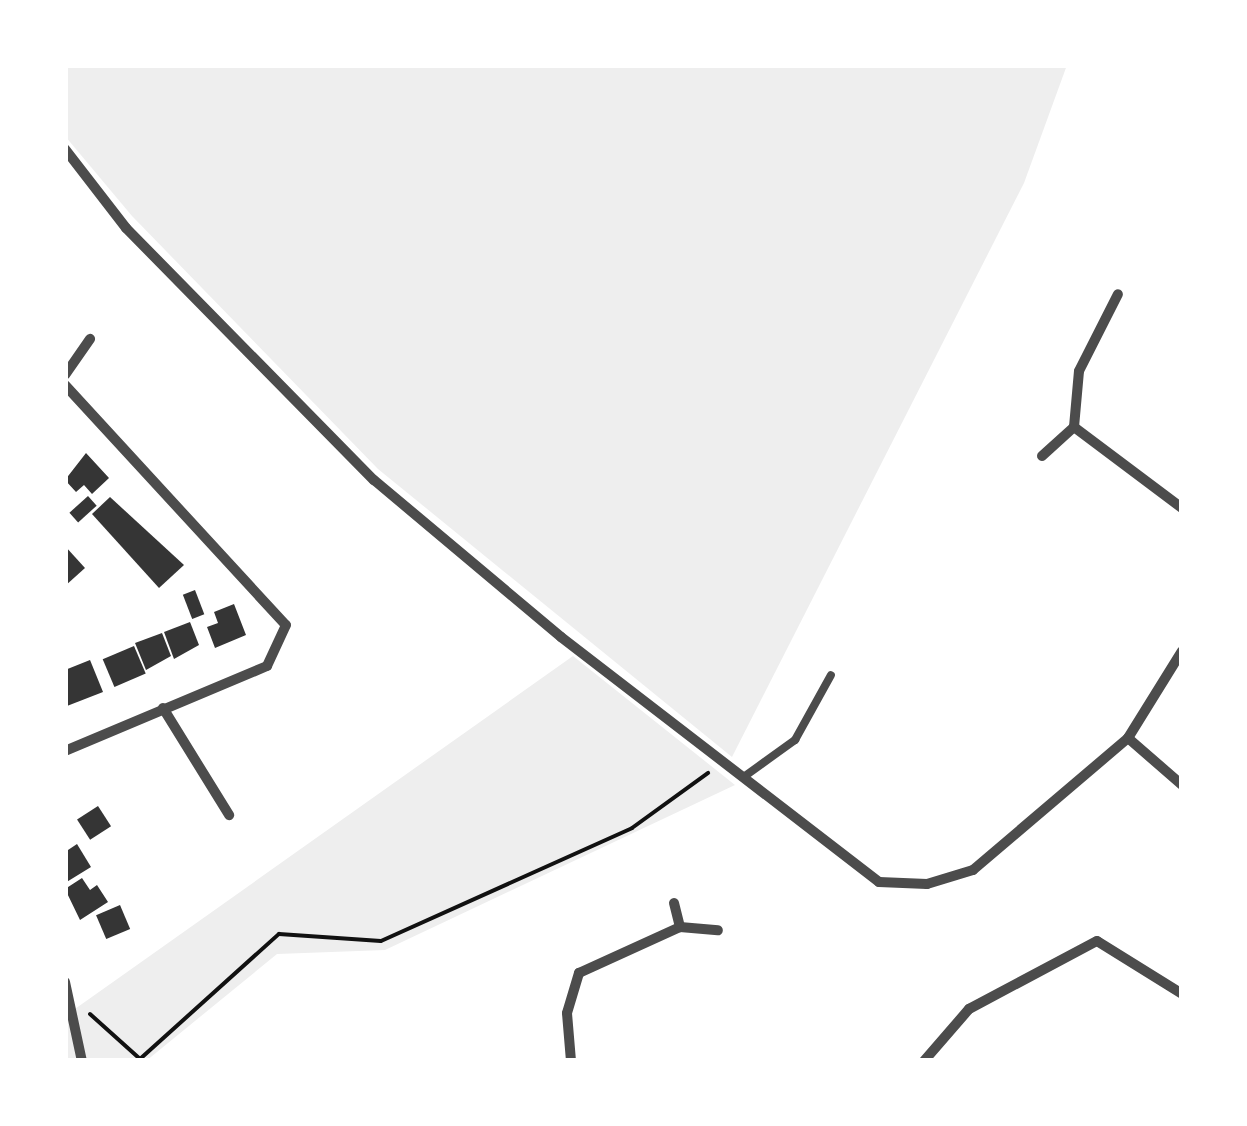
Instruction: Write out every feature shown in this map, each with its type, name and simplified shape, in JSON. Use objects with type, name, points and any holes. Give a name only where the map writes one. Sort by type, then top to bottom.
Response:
[{"type":"street","points":[[65,148],[126,228],[374,480],[561,637],[880,882],[927,884],[973,870],[1128,738],[1182,651]]},
{"type":"street","points":[[1042,456],[1074,427],[1079,372],[1118,294]]},
{"type":"street","points":[[65,375],[90,339]]},
{"type":"street","points":[[65,385],[286,625],[268,666],[65,750]]},
{"type":"street","points":[[1074,427],[1182,508]]},
{"type":"street","points":[[163,708],[230,815]]},
{"type":"street","points":[[1128,738],[1182,786]]},
{"type":"street","points":[[674,903],[680,927]]},
{"type":"street","points":[[571,1061],[567,1013],[579,973],[680,927],[718,930]]},
{"type":"street","points":[[924,1061],[969,1009],[1097,941],[1182,994]]},
{"type":"street","points":[[65,982],[82,1061]]},
{"type":"lane","points":[[744,776],[795,740],[830,675]]},
{"type":"path","points":[[84,1009],[140,1059],[279,934],[381,941],[632,828],[724,761]]},
{"type":"shaded area","points":[[65,65],[1067,65],[1024,183],[732,757],[378,469],[132,216],[65,136]]},
{"type":"shaded area","points":[[573,656],[735,785],[385,950],[277,954],[146,1061],[65,1061],[65,1016]]},
{"type":"building","points":[[86,453],[109,478],[92,494],[84,485],[76,492],[65,480]]},
{"type":"building","points":[[88,496],[97,506],[78,522],[69,513]]},
{"type":"building","points":[[110,497],[184,565],[159,588],[92,514]]},
{"type":"building","points":[[65,546],[85,568],[65,586]]},
{"type":"building","points":[[195,590],[204,614],[192,619],[183,595]]},
{"type":"building","points":[[234,604],[246,635],[215,648],[207,627],[218,623],[214,612]]},
{"type":"building","points":[[190,622],[199,645],[174,659],[164,632]]},
{"type":"building","points":[[162,633],[171,656],[146,670],[135,643]]},
{"type":"building","points":[[134,646],[146,674],[114,687],[103,659]]},
{"type":"building","points":[[90,660],[103,692],[67,706],[65,670]]},
{"type":"building","points":[[98,806],[111,826],[90,840],[77,820]]},
{"type":"building","points":[[77,844],[91,867],[65,883],[65,852]]},
{"type":"building","points":[[82,878],[90,890],[97,885],[108,902],[80,920],[65,889]]},
{"type":"building","points":[[120,905],[130,929],[106,939],[96,915]]}]
